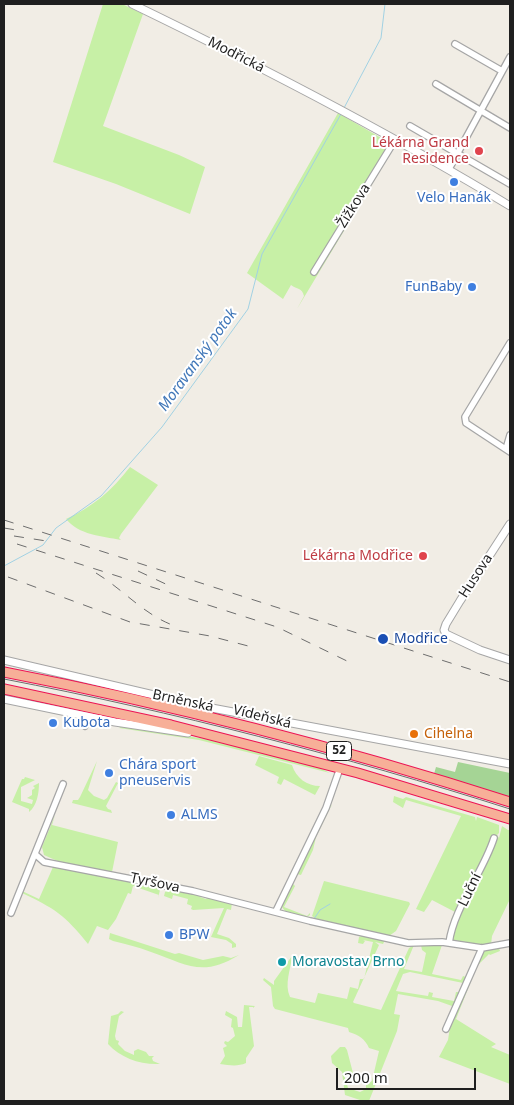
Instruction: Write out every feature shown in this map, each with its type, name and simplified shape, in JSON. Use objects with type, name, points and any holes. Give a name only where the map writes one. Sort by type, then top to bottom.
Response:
[{"type":"highway","points":[[4,666],[21,676]]},
{"type":"highway","name":"Vídeňská","points":[[4,672],[166,706],[352,754],[510,802]]},
{"type":"highway","name":"52","points":[[4,689],[84,705],[340,768],[510,819]]},
{"type":"street","name":"Modřická","points":[[132,4],[241,57],[449,169],[510,206]]},
{"type":"street","points":[[455,44],[502,72]]},
{"type":"street","points":[[449,169],[510,57]]},
{"type":"street","points":[[436,84],[510,128]]},
{"type":"street","points":[[410,126],[510,184]]},
{"type":"street","name":"Žižkova","points":[[314,272],[395,140]]},
{"type":"street","points":[[510,343],[466,413],[465,420],[470,426],[508,450],[510,436]]},
{"type":"street","name":"Husova","points":[[510,524],[460,601],[444,630],[446,634],[480,650],[510,660]]},
{"type":"street","name":"Brněnská","points":[[4,660],[202,706],[510,764]]},
{"type":"street","points":[[4,699],[124,724],[219,738]]},
{"type":"street","points":[[85,726],[89,717]]},
{"type":"street","points":[[276,911],[326,808],[340,768]]},
{"type":"street","points":[[12,913],[63,784]]},
{"type":"street","name":"Luční","points":[[449,943],[454,923],[494,838]]},
{"type":"street","name":"Tyršova","points":[[35,854],[44,862],[183,889],[408,943],[449,943],[482,948],[510,943]]},
{"type":"street","points":[[446,1029],[482,948]]},
{"type":"green space","points":[[103,4],[122,4],[143,14],[103,126],[205,167],[190,214],[116,184],[53,162]]},
{"type":"green space","points":[[338,113],[395,146],[297,309],[304,296],[301,290],[291,285],[283,299],[247,273]]},
{"type":"green space","points":[[130,467],[158,485],[121,534],[119,538],[121,540],[84,532],[66,519],[85,509],[101,497]]},
{"type":"green space","points":[[122,726],[206,739],[320,768],[330,773],[199,740],[119,728]]},
{"type":"green space","points":[[259,756],[292,765],[296,774],[303,780],[311,785],[320,786],[315,795],[284,779],[281,785],[277,783],[279,777],[255,765]]},
{"type":"green space","points":[[97,761],[88,790],[94,796],[104,800],[116,782],[118,783],[106,806],[112,813],[72,803],[73,800],[78,800],[80,797]]},
{"type":"green space","points":[[458,762],[510,773],[510,798],[434,774],[436,767],[455,772]]},
{"type":"green space","points":[[25,777],[35,780],[21,787],[21,801],[32,804],[33,800],[27,798],[32,795],[32,790],[35,788],[33,786],[39,783],[37,799],[29,812],[29,809],[12,802],[22,779]]},
{"type":"green space","points":[[394,796],[403,799],[406,797],[475,817],[476,821],[477,817],[499,825],[499,833],[497,835],[499,838],[502,826],[510,830],[510,899],[492,936],[491,945],[452,940],[464,903],[495,845],[494,843],[485,857],[482,856],[484,859],[454,918],[451,920],[455,912],[432,900],[424,912],[416,909],[461,816],[406,800],[403,808],[393,802]]},
{"type":"green space","points":[[329,806],[331,807],[316,837],[313,850],[301,875],[297,874],[293,884],[295,886],[284,907],[307,916],[310,913],[310,915],[307,917],[285,911],[282,907],[284,901]]},
{"type":"green space","points":[[55,815],[52,825],[118,842],[112,872],[62,863],[44,855],[42,847]]},
{"type":"green space","points":[[53,867],[159,887],[159,895],[133,886],[131,894],[128,893],[116,919],[108,930],[97,926],[88,944],[58,913],[22,893],[22,891],[39,899]]},
{"type":"green space","points":[[324,881],[409,902],[410,904],[396,931],[389,936],[316,919],[312,916]]},
{"type":"green space","points":[[169,889],[201,895],[200,897],[206,899],[208,897],[232,903],[231,910],[227,909],[217,934],[229,938],[236,944],[236,947],[232,948],[232,944],[226,940],[211,937],[224,908],[193,910],[191,909],[192,906],[187,904],[188,899],[173,895],[172,899],[164,896],[165,892]]},
{"type":"green space","points":[[110,933],[175,954],[179,953],[203,960],[223,956],[231,958],[239,955],[215,966],[194,967],[113,941],[109,939]]},
{"type":"green space","points":[[364,935],[385,940],[383,944],[375,942],[379,945],[365,977],[373,942],[363,940],[365,941],[363,944],[358,943],[359,937]]},
{"type":"green space","points":[[414,945],[404,969],[422,972],[426,953],[422,950],[421,945],[442,945],[432,974],[461,980],[463,976],[466,977],[463,983],[410,972],[403,974],[396,991],[428,996],[429,992],[433,993],[432,997],[454,1001],[456,992],[461,992],[455,1005],[452,1006],[438,1001],[398,994],[394,1014],[400,1015],[397,1031],[369,1101],[345,1095],[342,1072],[332,1063],[331,1056],[340,1047],[345,1047],[353,1073],[352,1075],[344,1073],[348,1088],[360,1092],[366,1089],[366,1084],[372,1081],[379,1051],[369,1048],[366,1042],[356,1034],[349,1032],[348,1028],[275,1009],[271,987],[263,980],[264,978],[274,985],[274,981],[292,956],[288,982],[290,997],[315,1003],[318,993],[347,999],[350,987],[358,989],[360,979],[363,979],[353,1002],[381,1010],[409,948]]},
{"type":"green space","points":[[499,948],[500,951],[489,954],[477,966],[456,1019],[496,1044],[491,1047],[510,1055],[510,1084],[439,1057],[448,1040],[450,1027],[482,953],[486,950]]},
{"type":"green space","points":[[244,1005],[255,1006],[253,1008],[249,1007],[254,1046],[246,1058],[246,1063],[236,1065],[220,1064],[225,1056],[223,1048],[227,1046],[224,1043],[225,1041],[228,1042],[235,1036],[231,1027],[232,1019],[225,1015],[226,1011],[237,1017],[238,1027],[242,1027]]},
{"type":"green space","points":[[121,1011],[124,1012],[119,1016],[115,1036],[116,1040],[119,1041],[118,1044],[125,1051],[134,1055],[134,1051],[138,1049],[146,1052],[149,1056],[154,1056],[152,1058],[153,1061],[160,1064],[131,1060],[108,1044],[111,1016]]},
{"type":"waterway","name":"Moravanský potok","points":[[344,108],[381,38],[385,4]]},
{"type":"waterway","name":"Moravanský potok","points":[[4,566],[43,545],[56,528],[101,496],[162,427],[248,309],[262,254],[341,114]]},
{"type":"waterway","points":[[314,919],[320,910],[330,904]]},
{"type":"tram line","points":[[4,679],[132,706],[259,736],[385,771],[510,809]]},
{"type":"railway","points":[[4,520],[510,682]]},
{"type":"railway","points":[[4,528],[22,531]]},
{"type":"railway","points":[[14,536],[53,542]]},
{"type":"railway","points":[[17,544],[277,627],[349,662]]},
{"type":"railway","points":[[138,571],[172,587]]},
{"type":"railway","points":[[96,573],[144,609],[175,626]]},
{"type":"railway","points":[[8,577],[130,622],[210,636],[252,647]]},
{"type":"place","name":"Lékárna Grand Residence","points":[[479,151]]},
{"type":"place","name":"Velo Hanák","points":[[454,182]]},
{"type":"place","name":"FunBaby","points":[[472,287]]},
{"type":"place","name":"Lékárna Modřice","points":[[423,556]]},
{"type":"place","name":"Modřice","points":[[383,639]]},
{"type":"place","name":"Kubota","points":[[53,723]]},
{"type":"place","name":"Cihelna","points":[[414,734]]},
{"type":"place","name":"Chára sport pneuservis","points":[[109,773]]},
{"type":"place","name":"ALMS","points":[[171,815]]},
{"type":"place","name":"BPW","points":[[169,935]]},
{"type":"place","name":"Moravostav Brno","points":[[282,962]]}]
